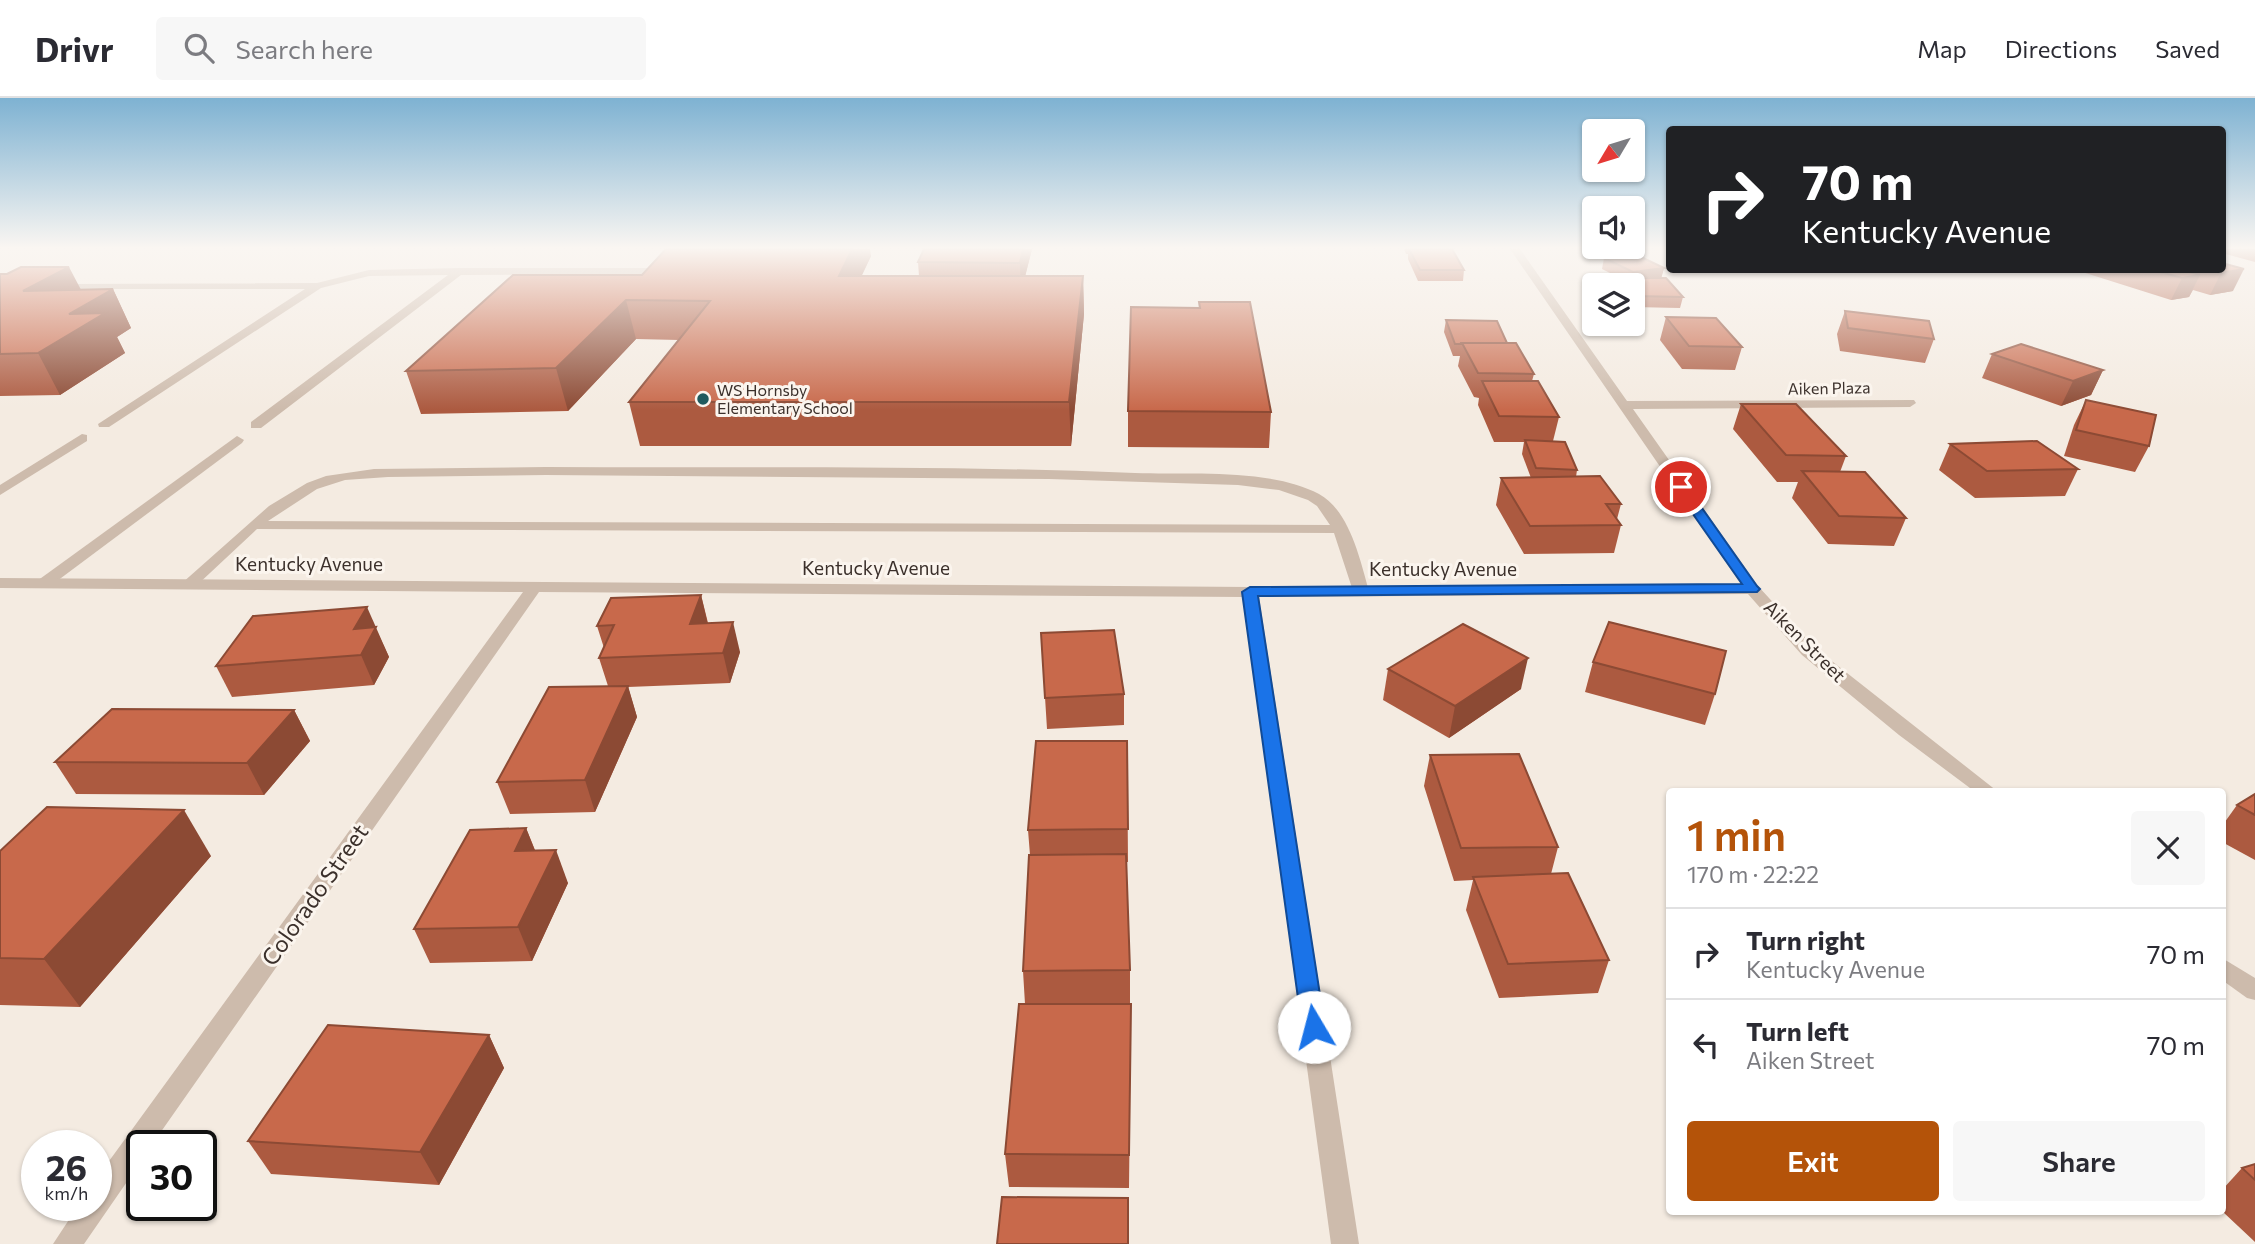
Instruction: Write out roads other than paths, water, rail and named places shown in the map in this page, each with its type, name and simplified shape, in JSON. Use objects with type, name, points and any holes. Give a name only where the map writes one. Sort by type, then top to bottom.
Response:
[{"type":"street","points":[[104,424],[292,302]]},
{"type":"street","points":[[256,425],[418,302]]},
{"type":"street","name":"Aiken Street","points":[[1551,302],[1752,589],[1808,651],[1895,722],[1983,788]]},
{"type":"street","name":"Aiken Plaza","points":[[1623,405],[1910,403]]},
{"type":"street","points":[[0,491],[82,438]]},
{"type":"street","points":[[43,584],[237,440]]},
{"type":"street","points":[[189,584],[256,525],[308,487],[331,479],[361,474],[521,471],[1069,474],[1236,482],[1279,487],[1313,497],[1328,508],[1339,529],[1361,591]]},
{"type":"street","points":[[256,525],[1339,529]]},
{"type":"street","name":"Kentucky Avenue","points":[[0,583],[1250,592],[1752,589]]},
{"type":"street","name":"Colorado Street","points":[[112,1180],[534,587]]},
{"type":"street","points":[[1250,592],[1346,1244]]},
{"type":"street","points":[[2226,970],[2255,991]]},
{"type":"street","name":"Colorado Street","points":[[67,1244],[83,1221]]},
{"type":"place","name":"WS Hornsby Elementary School","points":[[703,399]]}]
